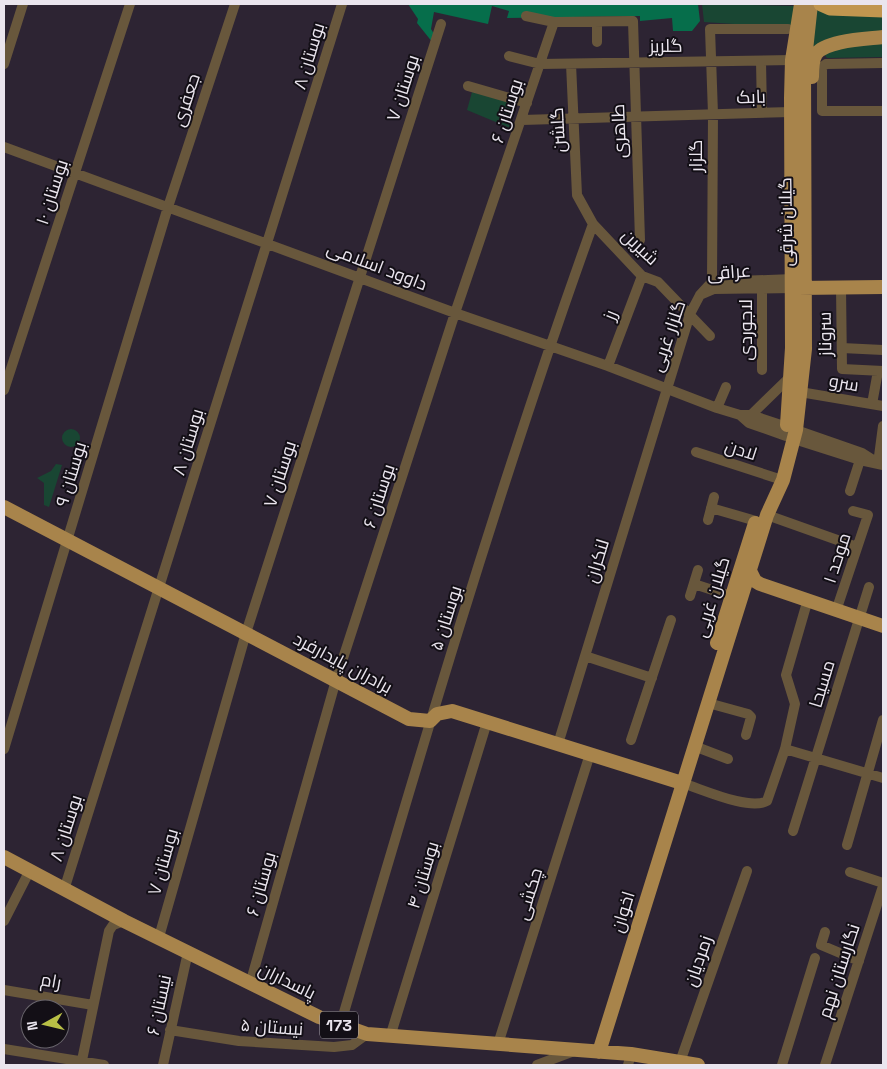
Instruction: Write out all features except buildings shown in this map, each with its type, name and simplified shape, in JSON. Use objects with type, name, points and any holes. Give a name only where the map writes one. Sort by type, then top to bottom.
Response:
[{"type":"highway","points":[[809,7],[883,10]]},
{"type":"main road","name":"گیلان شرقی","points":[[791,433],[800,392],[805,349],[799,284],[798,190],[791,112],[792,60],[809,7]]},
{"type":"main road","name":"گیلان شرقی","points":[[798,190],[804,124],[804,59],[809,7]]},
{"type":"main road","points":[[804,124],[810,108],[814,58],[817,52],[833,44],[883,37]]},
{"type":"main road","name":"عراقی","points":[[799,284],[883,278]]},
{"type":"main road","name":"گیلان شرقی","points":[[791,433],[790,377],[799,284]]},
{"type":"main road","points":[[799,284],[841,288],[883,287]]},
{"type":"main road","name":"گیلان غربی","points":[[680,782],[736,592],[745,573],[791,433]]},
{"type":"main road","name":"گیلان غربی","points":[[762,518],[783,480],[791,433]]},
{"type":"main road","name":"برادران پایدارفرد","points":[[4,507],[409,720],[430,722]]},
{"type":"main road","points":[[745,573],[760,584],[806,598],[836,611],[883,626]]},
{"type":"main road","points":[[736,592],[758,592],[806,606],[836,611]]},
{"type":"main road","name":"گیلان غربی","points":[[680,782],[708,703],[736,592]]},
{"type":"main road","points":[[430,722],[436,714],[452,711],[680,782]]},
{"type":"main road","name":"اخوان","points":[[599,1052],[680,782]]},
{"type":"main road","name":"پاسداران","points":[[4,857],[124,921],[250,984],[340,1026],[368,1034],[390,1037],[599,1052],[630,1060],[680,1062],[698,1065]]},
{"type":"street","points":[[4,64],[23,4]]},
{"type":"street","name":"بوستان ۱۰","points":[[4,390],[130,4]]},
{"type":"street","name":"جعفری","points":[[168,207],[235,4]]},
{"type":"street","name":"بوستان ۸","points":[[64,890],[342,4]]},
{"type":"street","points":[[526,16],[554,22],[597,22],[597,42]]},
{"type":"street","name":"طاهری","points":[[597,22],[633,21],[634,116],[640,240]]},
{"type":"street","name":"بوستان ۶","points":[[250,984],[336,680],[455,313],[554,22]]},
{"type":"street","name":"بوستان ۷","points":[[159,937],[246,633],[441,24]]},
{"type":"street","name":"گلزار","points":[[712,282],[713,114],[710,29],[788,29]]},
{"type":"street","name":"گلریز","points":[[509,56],[540,64],[792,60]]},
{"type":"street","points":[[761,61],[762,113]]},
{"type":"street","points":[[883,63],[826,64],[822,67],[822,111],[883,111]]},
{"type":"street","name":"گلشن","points":[[571,64],[577,195]]},
{"type":"street","points":[[468,86],[527,103]]},
{"type":"street","name":"بابک","points":[[522,120],[791,112]]},
{"type":"street","name":"داوود اسلامی","points":[[4,148],[455,313],[608,366],[717,408],[740,415],[752,415],[791,433],[860,460],[881,464]]},
{"type":"street","name":"شیرین","points":[[577,195],[592,224],[642,276],[658,282],[710,336]]},
{"type":"street","name":"بوستان ۹","points":[[4,749],[168,207]]},
{"type":"street","name":"بوستان ۵","points":[[340,1026],[430,722],[549,345],[592,224]]},
{"type":"street","name":"رز","points":[[608,366],[642,276]]},
{"type":"street","name":"عراقی","points":[[700,295],[712,282],[799,284]]},
{"type":"street","name":"عراقی","points":[[700,295],[714,289],[762,289],[799,284]]},
{"type":"street","name":"سروناز","points":[[841,288],[842,369],[881,371]]},
{"type":"street","name":"لاجوردی","points":[[762,289],[762,370]]},
{"type":"street","name":"گلزار غربی","points":[[667,388],[690,314],[700,295]]},
{"type":"street","name":"سرو","points":[[842,348],[883,350]]},
{"type":"street","points":[[872,404],[881,371]]},
{"type":"street","points":[[752,415],[790,377]]},
{"type":"street","points":[[717,408],[726,387]]},
{"type":"street","name":"لنکران","points":[[558,744],[667,388]]},
{"type":"street","name":"سرو","points":[[800,392],[883,406]]},
{"type":"street","name":"داوود اسلامی","points":[[740,415],[749,423],[862,453],[881,464]]},
{"type":"street","points":[[881,464],[883,426]]},
{"type":"street","name":"لادن","points":[[696,452],[776,478]]},
{"type":"street","points":[[850,491],[860,460]]},
{"type":"street","points":[[708,520],[713,502],[857,547]]},
{"type":"street","name":"موحد ۱","points":[[836,611],[868,515],[853,511]]},
{"type":"street","points":[[690,596],[698,570]]},
{"type":"street","points":[[694,584],[736,592]]},
{"type":"street","name":"مسیحا","points":[[793,831],[869,587]]},
{"type":"street","points":[[680,782],[749,804],[761,804],[766,801],[771,793],[785,749],[795,704],[786,675],[806,606]]},
{"type":"street","points":[[631,740],[671,620]]},
{"type":"street","points":[[585,656],[652,678]]},
{"type":"street","points":[[708,703],[748,714],[750,722],[746,735]]},
{"type":"street","points":[[847,845],[883,720]]},
{"type":"street","name":"بوستان ۴","points":[[390,1037],[487,722]]},
{"type":"street","points":[[694,746],[728,758]]},
{"type":"street","points":[[785,749],[883,778]]},
{"type":"street","name":"چکشی","points":[[498,1044],[590,754]]},
{"type":"street","name":"زمردیان","points":[[680,1062],[747,871]]},
{"type":"street","points":[[4,921],[29,872]]},
{"type":"street","points":[[850,872],[883,884]]},
{"type":"street","name":"نگارستان نهم","points":[[825,1065],[883,884]]},
{"type":"street","points":[[80,1064],[109,931],[113,925],[124,921]]},
{"type":"street","points":[[825,932],[821,945],[859,961]]},
{"type":"street","name":"نیستان ۶","points":[[164,1065],[188,952]]},
{"type":"street","points":[[782,1065],[815,958]]},
{"type":"street","name":"رام","points":[[4,990],[93,1005]]},
{"type":"street","name":"نیستان ۵","points":[[170,1030],[240,1041],[334,1047],[352,1045],[368,1034]]},
{"type":"street","points":[[4,1049],[80,1064],[104,1065]]},
{"type":"street","points":[[537,1065],[575,1050]]},
{"type":"green space","points":[[408,4],[698,4],[700,21],[692,31],[673,31],[672,18],[640,21],[640,16],[507,18],[509,11],[492,6],[488,24],[434,12],[431,29],[434,34],[433,43],[417,23],[418,19]]},
{"type":"green space","points":[[702,4],[797,6],[794,28],[704,22]]},
{"type":"green space","points":[[812,9],[883,12],[883,34],[824,44],[806,97]]},
{"type":"green space","points":[[883,42],[883,57],[827,58],[824,54],[825,50]]},
{"type":"green space","points":[[472,92],[515,103],[510,128],[467,110]]},
{"type":"green space","points":[[71,429],[77,432],[80,438],[77,444],[71,447],[65,444],[62,438],[65,432]]},
{"type":"green space","points":[[56,464],[62,465],[49,507],[44,505],[44,483],[37,478],[51,471]]}]
